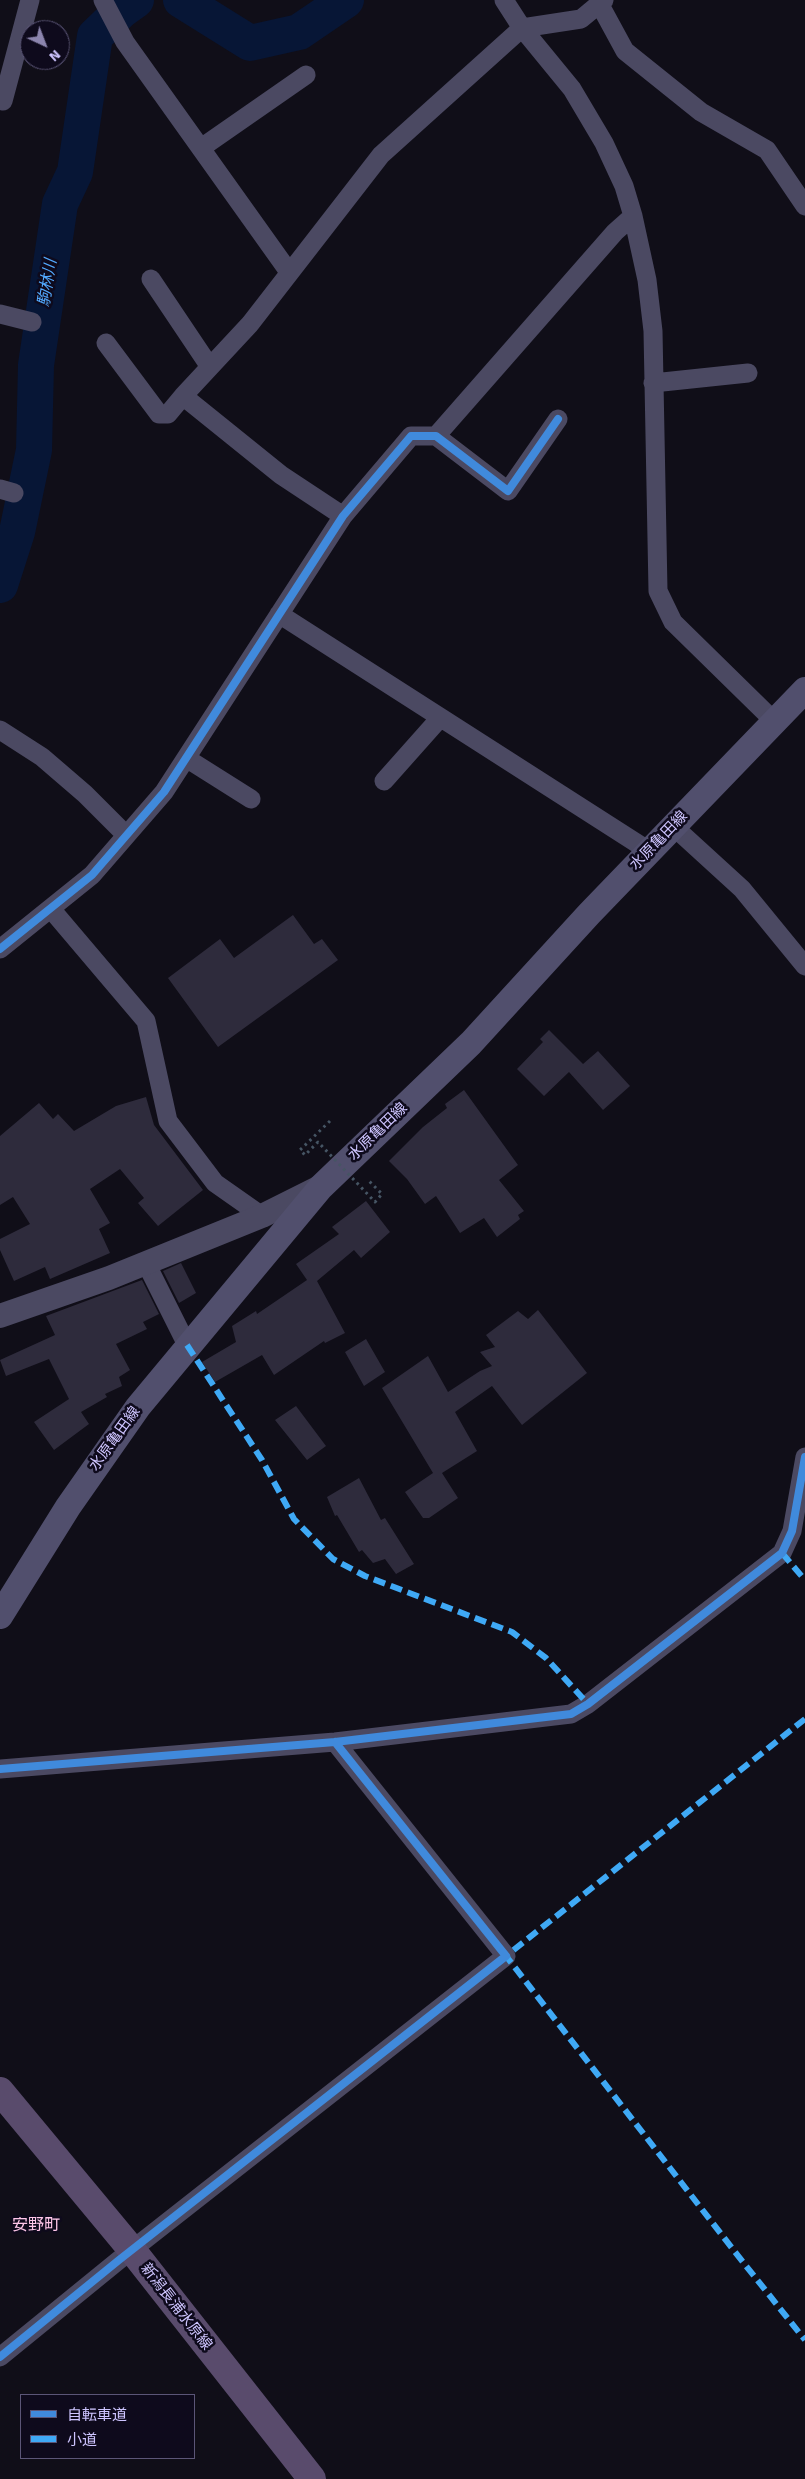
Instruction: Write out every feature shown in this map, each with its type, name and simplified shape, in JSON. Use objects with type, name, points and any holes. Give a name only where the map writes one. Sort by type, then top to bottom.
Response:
[{"type":"main road","name":"水原亀田線","points":[[0,1616],[104,1452],[187,1345],[321,1187],[471,1043],[538,967],[805,690]]},
{"type":"main road","name":"新潟長浦水原線","points":[[0,2091],[132,2250],[312,2479]]},
{"type":"street","points":[[3,100],[30,0]]},
{"type":"street","points":[[504,0],[522,28],[572,89],[604,143],[624,186],[633,216],[647,280],[653,331],[658,590],[673,622],[775,722]]},
{"type":"street","points":[[105,3],[125,42],[289,272]]},
{"type":"street","points":[[106,344],[159,414],[168,414],[250,324],[381,155],[522,28],[581,19],[602,3],[625,51],[701,112],[767,150],[805,206]]},
{"type":"street","points":[[201,148],[306,75]]},
{"type":"street","points":[[436,436],[615,232],[633,216]]},
{"type":"street","points":[[151,279],[210,367]]},
{"type":"street","points":[[0,314],[32,322]]},
{"type":"street","points":[[653,384],[748,373]]},
{"type":"street","points":[[183,396],[281,475],[343,516]]},
{"type":"street","points":[[0,949],[92,875],[125,834],[164,792],[343,516],[411,436],[436,436],[508,491],[558,419]]},
{"type":"street","points":[[279,614],[649,852]]},
{"type":"street","points":[[384,781],[440,718]]},
{"type":"street","points":[[0,730],[42,757],[86,794],[125,834]]},
{"type":"street","points":[[186,758],[251,799]]},
{"type":"street","points":[[673,826],[742,889],[805,966]]},
{"type":"street","points":[[51,909],[146,1021],[168,1121],[215,1183],[262,1216]]},
{"type":"street","points":[[0,1316],[109,1278],[262,1216],[321,1187]]},
{"type":"street","points":[[146,1263],[187,1345]]},
{"type":"street","points":[[0,1769],[335,1742],[571,1714],[588,1704],[782,1553],[792,1531],[805,1457]]},
{"type":"street","points":[[0,2357],[132,2250],[506,1956],[335,1742]]},
{"type":"path","points":[[330,1121],[300,1150],[305,1155],[318,1142],[375,1202],[382,1194],[368,1180]]},
{"type":"building","points":[[293,915],[314,944],[322,939],[338,960],[218,1047],[168,978],[220,939],[234,958]]},
{"type":"building","points":[[549,1030],[583,1064],[598,1051],[630,1086],[603,1110],[569,1072],[544,1096],[517,1069],[543,1042],[540,1039]]},
{"type":"building","points":[[464,1090],[518,1165],[499,1180],[524,1211],[518,1215],[520,1219],[497,1237],[484,1218],[460,1233],[436,1196],[425,1204],[407,1179],[389,1161],[423,1127],[447,1108],[445,1104]]},
{"type":"building","points":[[146,1097],[154,1125],[203,1190],[158,1226],[138,1203],[144,1198],[120,1169],[90,1189],[110,1223],[99,1229],[110,1253],[50,1279],[45,1267],[14,1281],[0,1250],[0,1239],[30,1224],[13,1197],[0,1205],[0,1136],[39,1103],[53,1119],[58,1114],[74,1131],[116,1106]]},
{"type":"building","points":[[366,1201],[390,1232],[361,1258],[354,1250],[317,1281],[345,1333],[325,1343],[324,1341],[274,1375],[262,1355],[215,1382],[202,1362],[236,1342],[232,1326],[256,1311],[257,1314],[307,1280],[296,1264],[339,1234],[332,1227]]},
{"type":"building","points":[[181,1263],[196,1293],[179,1303],[163,1271]]},
{"type":"building","points":[[142,1280],[159,1314],[143,1322],[147,1329],[116,1344],[130,1370],[119,1377],[122,1386],[105,1394],[107,1397],[81,1412],[89,1424],[54,1450],[34,1422],[69,1399],[49,1359],[6,1376],[0,1360],[55,1335],[46,1316]]},
{"type":"building","points":[[538,1310],[587,1373],[522,1425],[492,1386],[455,1412],[477,1451],[442,1473],[458,1498],[429,1518],[423,1518],[405,1492],[433,1473],[382,1388],[428,1356],[448,1392],[480,1371],[492,1366],[480,1352],[495,1347],[486,1335],[518,1311],[528,1319]]},
{"type":"building","points":[[366,1339],[385,1372],[364,1386],[345,1352]]},
{"type":"building","points":[[296,1406],[326,1446],[307,1460],[275,1420]]},
{"type":"building","points":[[359,1478],[381,1520],[385,1518],[414,1564],[396,1574],[385,1559],[373,1563],[362,1550],[359,1552],[337,1515],[335,1516],[327,1497]]},
{"type":"waterway","name":"駒林川","points":[[0,585],[17,532],[34,450],[36,365],[60,204],[75,172],[95,36],[122,10],[136,0]]},
{"type":"waterway","name":"駒林川","points":[[181,0],[250,43],[299,32],[346,0]]},
{"type":"marked path","points":[[187,1345],[262,1460],[294,1519],[333,1559],[365,1576],[512,1632],[546,1658],[588,1704]]},
{"type":"marked path","points":[[782,1553],[805,1580]]},
{"type":"marked path","points":[[805,1719],[506,1956],[805,2340]]},
{"type":"cycle path","points":[[0,949],[92,875],[164,792],[343,516],[411,436],[436,436],[508,491],[558,419]]},
{"type":"cycle path","points":[[0,1769],[335,1742],[571,1714],[588,1704],[782,1553],[792,1531],[805,1457]]},
{"type":"cycle path","points":[[0,2357],[119,2260],[506,1956],[335,1742]]},
{"type":"district","name":"安野町","points":[[36,2226]]}]
